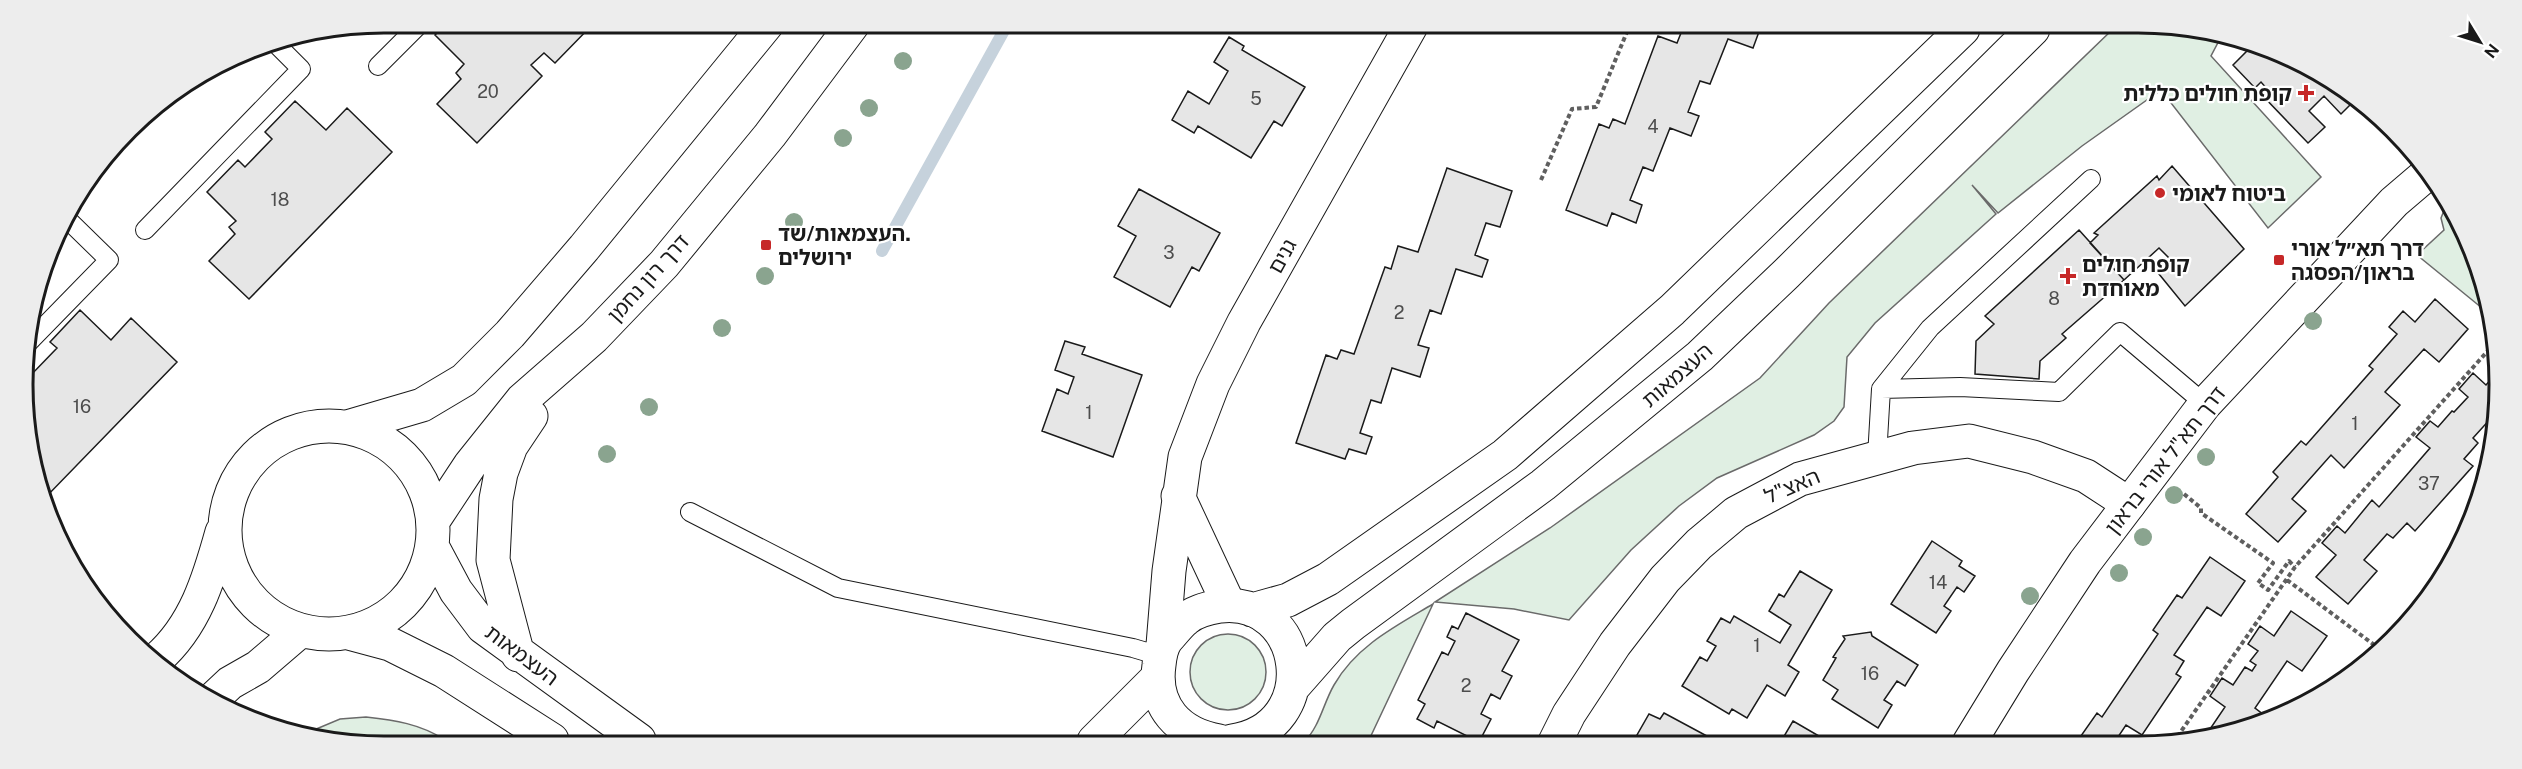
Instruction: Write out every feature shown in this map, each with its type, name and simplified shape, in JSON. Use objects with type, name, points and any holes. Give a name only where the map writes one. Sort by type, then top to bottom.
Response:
[{"type":"street","points":[[161,656],[199,606],[224,525],[232,490],[251,461],[278,439],[312,427],[347,427],[422,405],[464,380],[510,334],[584,248],[760,33]]},
{"type":"street","name":"דרך רון נחמן","points":[[432,534],[470,465],[522,400],[594,337],[664,264],[770,135],[846,33]]},
{"type":"street","name":"גנים","points":[[1160,660],[1178,496],[1185,457],[1213,384],[1244,321],[1407,33]]},
{"type":"street","points":[[1098,736],[1160,660],[1186,618],[1207,608],[1241,608],[1288,600],[1328,579],[1505,455],[1672,310],[1959,33]]},
{"type":"street","name":"העצמאות","points":[[1293,687],[1337,637],[1544,485],[1700,356],[2029,33]]},
{"type":"street","name":"דרך תא\"ל אורי בראון","points":[[1973,736],[2013,670],[2079,572],[2205,404],[2394,202],[2422,178]]},
{"type":"street","points":[[518,655],[493,560],[496,499],[501,473],[512,446],[532,415],[594,337]]},
{"type":"street","points":[[224,525],[227,551],[234,576],[249,598],[268,616],[300,631],[320,635],[349,633],[379,622],[404,603],[423,577],[432,534],[428,494],[415,470],[396,449],[373,435],[347,427]]},
{"type":"street","name":"האצ\"ל","points":[[1558,736],[1569,714],[1615,644],[1665,579],[1699,544],[1736,513],[1800,479],[1913,448],[1969,441],[2032,457],[2086,476],[2129,504]]},
{"type":"street","points":[[1178,496],[1241,608],[1272,623],[1287,641],[1293,663],[1293,687],[1285,710],[1269,727],[1253,736]]},
{"type":"street","name":"העצמאות","points":[[432,534],[456,591],[483,627],[518,655],[633,736]]},
{"type":"street","points":[[218,694],[230,683],[258,666],[300,631]]},
{"type":"street","points":[[349,633],[390,644],[444,670],[546,736]]},
{"type":"street","points":[[1160,660],[1161,697],[1170,715],[1184,729],[1200,736]]},
{"type":"lane","points":[[378,66],[411,33]]},
{"type":"lane","points":[[145,230],[302,69],[281,49]]},
{"type":"lane","points":[[1877,458],[1881,389],[1930,328],[2091,179]]},
{"type":"lane","points":[[37,334],[109,260],[72,224]]},
{"type":"lane","points":[[1881,389],[1960,387],[2059,392],[2120,332],[2205,404]]},
{"type":"lane","points":[[690,512],[838,588],[1122,645],[1160,660]]},
{"type":"path","points":[[1541,180],[1572,109],[1596,107],[1627,33]]},
{"type":"path","points":[[2180,733],[2295,567],[2487,352]]},
{"type":"path","points":[[2184,494],[2201,508],[2201,513],[2274,563],[2258,583],[2268,590],[2289,561],[2295,567]]},
{"type":"path","points":[[2287,580],[2374,644]]},
{"type":"green space","points":[[2109,33],[2183,36],[2218,43],[2211,56],[2321,177],[2268,228],[2161,90],[2082,146],[1998,213],[1972,185],[1996,214],[1875,323],[1847,357],[1844,407],[1834,421],[1814,435],[1717,478],[1679,506],[1631,550],[1569,620],[1514,609],[1435,602],[1550,528],[1760,378],[1829,303]]},
{"type":"green space","points":[[2444,212],[2462,250],[2480,306],[2417,255],[2444,230],[2441,218]]},
{"type":"green space","points":[[1433,604],[1371,736],[1309,736],[1343,671],[1365,648]]},
{"type":"green space","points":[[1228,634],[1242,637],[1255,645],[1263,658],[1266,672],[1263,686],[1255,699],[1242,707],[1228,710],[1214,707],[1201,699],[1193,686],[1190,672],[1193,658],[1201,645],[1214,637]]},
{"type":"green space","points":[[366,717],[397,721],[417,726],[438,736],[362,735],[316,729],[340,719]]},
{"type":"building","points":[[437,33],[584,33],[555,63],[544,53],[531,65],[542,76],[477,143],[437,104],[461,79],[456,73],[464,64],[435,35]]},
{"type":"building","points":[[1681,33],[1759,33],[1753,48],[1728,39],[1710,84],[1700,81],[1688,112],[1699,116],[1691,136],[1670,128],[1653,171],[1643,167],[1630,200],[1642,205],[1636,223],[1612,213],[1607,226],[1566,210],[1599,124],[1609,128],[1613,119],[1625,124],[1658,36],[1677,43]]},
{"type":"building","points":[[1229,37],[1244,46],[1242,50],[1305,87],[1282,126],[1274,121],[1251,158],[1198,126],[1194,133],[1172,120],[1188,91],[1209,104],[1228,71],[1214,62]]},
{"type":"building","name":"קופת חולים כללית","points":[[2247,51],[2250,52],[2293,69],[2333,92],[2350,105],[2341,114],[2324,96],[2309,111],[2325,127],[2308,143],[2262,95],[2268,90],[2261,82],[2255,88],[2233,65]]},
{"type":"building","points":[[295,101],[326,130],[347,108],[392,152],[249,299],[209,261],[235,234],[229,227],[236,221],[207,192],[238,160],[245,167],[272,139],[265,132]]},
{"type":"building","points":[[2172,166],[2244,249],[2185,306],[2159,274],[2173,262],[2159,248],[2124,280],[2090,243],[2098,235],[2094,233],[2157,176],[2159,180]]},
{"type":"building","points":[[1447,168],[1512,191],[1500,227],[1486,223],[1475,255],[1488,260],[1482,277],[1456,269],[1441,314],[1430,310],[1418,345],[1429,348],[1420,377],[1392,368],[1381,403],[1371,400],[1360,433],[1372,437],[1366,454],[1349,449],[1345,459],[1296,443],[1326,355],[1337,359],[1341,350],[1354,354],[1385,267],[1391,269],[1398,246],[1418,252]]},
{"type":"building","points":[[1139,189],[1220,233],[1199,271],[1192,267],[1170,307],[1114,277],[1136,236],[1118,226]]},
{"type":"building","points":[[2079,230],[2124,280],[2062,334],[2066,338],[2040,361],[2039,379],[1975,374],[1976,341],[1994,324],[1985,316]]},
{"type":"building","points":[[2435,299],[2468,329],[2439,362],[2424,349],[2385,392],[2400,405],[2344,468],[2331,455],[2292,499],[2306,511],[2278,542],[2246,514],[2278,477],[2273,472],[2301,441],[2306,445],[2373,369],[2369,366],[2397,334],[2389,327],[2403,311],[2415,322]]},
{"type":"building","points":[[80,310],[111,340],[131,318],[177,362],[51,492],[36,430],[33,384],[34,372],[57,348],[50,342]]},
{"type":"building","points":[[1065,341],[1085,347],[1082,354],[1142,375],[1113,457],[1042,431],[1057,389],[1068,394],[1074,377],[1055,370]]},
{"type":"building","points":[[2473,373],[2486,385],[2489,382],[2487,423],[2473,438],[2478,443],[2464,459],[2473,466],[2415,531],[2407,523],[2393,538],[2387,534],[2364,560],[2377,571],[2348,604],[2316,577],[2336,555],[2322,543],[2337,526],[2345,533],[2372,500],[2379,507],[2430,448],[2416,437],[2430,421],[2438,427],[2468,397],[2459,389]]},
{"type":"building","points":[[1932,541],[1962,561],[1959,566],[1975,576],[1964,592],[1957,587],[1944,606],[1951,611],[1936,633],[1891,604]]},
{"type":"building","points":[[2210,557],[2245,581],[2221,616],[2207,607],[2174,655],[2184,661],[2176,674],[2181,677],[2142,735],[2126,725],[2119,736],[2081,736],[2097,713],[2102,717],[2158,634],[2153,630],[2177,595],[2182,598]]},
{"type":"building","points":[[1800,571],[1832,590],[1788,665],[1799,672],[1785,696],[1767,685],[1747,718],[1732,709],[1729,714],[1682,686],[1700,657],[1707,661],[1716,646],[1707,641],[1721,618],[1730,623],[1734,616],[1780,643],[1791,625],[1769,611],[1779,594],[1784,597]]},
{"type":"building","points":[[2291,611],[2327,636],[2302,671],[2287,661],[2255,708],[2261,713],[2211,728],[2225,707],[2210,696],[2222,678],[2233,685],[2245,667],[2252,671],[2256,665],[2250,661],[2258,651],[2248,644],[2260,626],[2274,636]]},
{"type":"building","points":[[1466,613],[1519,640],[1502,671],[1512,676],[1500,699],[1491,694],[1481,714],[1491,719],[1482,736],[1467,736],[1437,721],[1434,728],[1417,719],[1425,704],[1418,700],[1442,652],[1448,655],[1455,641],[1447,637],[1452,626],[1458,629]]},
{"type":"building","points":[[1871,632],[1872,636],[1918,665],[1905,686],[1897,681],[1884,700],[1892,705],[1878,728],[1832,699],[1838,690],[1823,680],[1836,658],[1833,657],[1845,639],[1843,636]]},
{"type":"building","points":[[1664,713],[1707,736],[1637,735],[1649,714],[1660,719]]},
{"type":"building","points":[[1793,721],[1819,736],[1784,736]]},
{"type":"waterway","points":[[882,251],[1003,33]]},
{"type":"place","name":"קופת חולים כללית","points":[[2306,93]]},
{"type":"place","name":"ביטוח לאומי","points":[[2160,193]]},
{"type":"place","name":"העצמאות/שד. ירושלים","points":[[766,245]]},
{"type":"place","name":"דרך תא״ל אורי בראון/הפסגה","points":[[2279,260]]},
{"type":"place","name":"קופת חולים מאוחדת","points":[[2068,276]]}]
